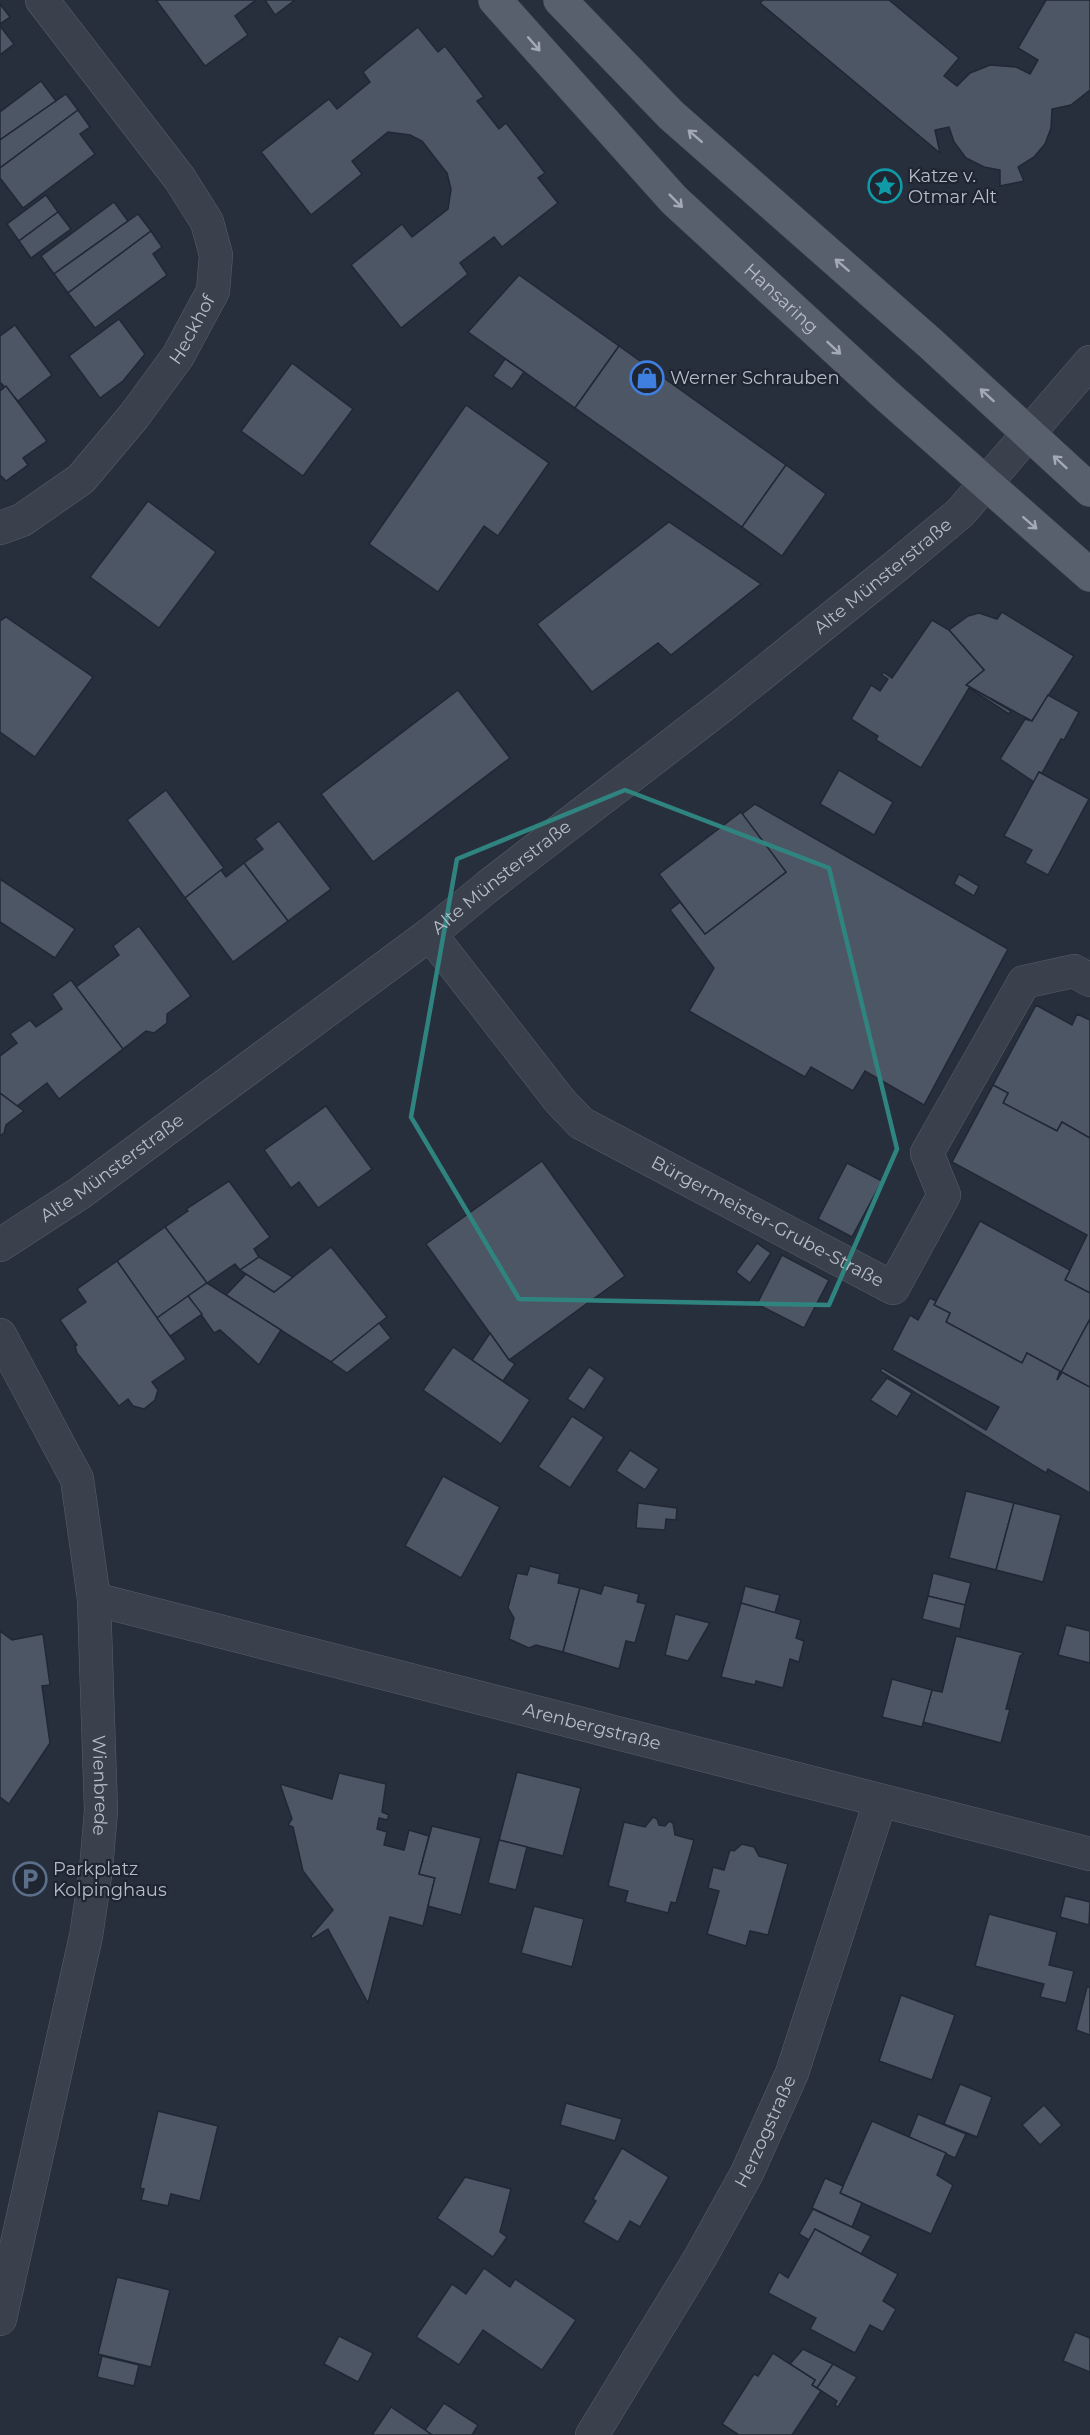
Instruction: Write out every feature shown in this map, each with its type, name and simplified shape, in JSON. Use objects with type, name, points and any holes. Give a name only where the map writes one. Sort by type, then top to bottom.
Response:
[{"type":"main road","name":"Hansaring","points":[[495,0],[674,200],[986,484],[1090,575]]},
{"type":"main road","points":[[560,0],[671,115],[1090,490]]},
{"type":"street","name":"Heckhof","points":[[0,528],[22,520],[81,479],[134,417],[178,356],[213,291],[216,255],[207,222],[180,179],[42,0]]},
{"type":"street","name":"Alte Münsterstraße","points":[[0,1245],[80,1193],[430,934],[805,639],[960,513],[1090,362]]},
{"type":"street","name":"Bürgermeister-Grube-Straße","points":[[430,934],[560,1101],[581,1123],[893,1288],[944,1195],[927,1153],[1024,982],[1074,971],[1090,980]]},
{"type":"street","name":"Wienbrede","points":[[0,1335],[77,1479],[94,1599],[101,1811],[96,1869],[86,1936],[0,2319]]},
{"type":"street","name":"Arenbergstraße","points":[[94,1599],[1090,1854]]},
{"type":"street","name":"Herzogstraße","points":[[592,2435],[700,2258],[752,2163],[792,2073],[880,1802]]},
{"type":"highlighted area","points":[[625,790],[829,868],[897,1149],[829,1305],[519,1299],[411,1117],[457,859]]},
{"type":"building","points":[[156,0],[256,0],[235,16],[248,35],[205,66]]},
{"type":"building","points":[[265,0],[295,0],[275,15]]},
{"type":"building","points":[[763,0],[889,0],[959,58],[944,76],[957,86],[970,73],[990,65],[1016,67],[1030,74],[1038,60],[1018,48],[1046,0],[1090,0],[1090,90],[1071,105],[1052,109],[1051,128],[1045,144],[1034,157],[1018,167],[1024,181],[1000,186],[1000,170],[984,167],[966,158],[954,142],[949,127],[935,130],[940,153],[760,3]]},
{"type":"building","points":[[0,4],[10,17],[0,24]]},
{"type":"building","points":[[0,26],[14,44],[0,55]]},
{"type":"building","points":[[418,27],[438,52],[445,46],[484,97],[477,101],[499,129],[506,123],[545,173],[538,178],[558,203],[502,247],[494,237],[460,263],[468,274],[401,328],[351,265],[402,224],[412,237],[448,209],[451,189],[447,173],[422,141],[410,135],[388,132],[352,161],[362,174],[311,215],[261,152],[329,99],[337,109],[370,82],[363,72]]},
{"type":"building","points":[[41,81],[56,101],[0,140],[0,112]]},
{"type":"building","points":[[66,94],[78,110],[0,168],[0,140]]},
{"type":"building","points":[[78,110],[90,127],[80,134],[95,154],[23,208],[0,178],[0,168]]},
{"type":"building","points":[[46,195],[58,212],[19,241],[7,224]]},
{"type":"building","points":[[114,202],[128,221],[54,274],[41,256]]},
{"type":"building","points":[[58,212],[71,229],[31,258],[19,241]]},
{"type":"building","points":[[138,214],[151,231],[68,293],[54,274]]},
{"type":"building","points":[[151,231],[162,247],[153,254],[167,275],[95,328],[68,293]]},
{"type":"building","points":[[519,275],[619,346],[575,408],[468,332]]},
{"type":"building","points":[[119,319],[145,354],[123,381],[100,398],[69,356]]},
{"type":"building","points":[[15,325],[52,375],[18,401],[0,382],[0,336]]},
{"type":"building","points":[[619,346],[786,465],[742,527],[575,408]]},
{"type":"building","points":[[505,359],[524,372],[512,389],[493,376]]},
{"type":"building","points":[[292,363],[353,409],[303,476],[241,431]]},
{"type":"building","points":[[6,386],[47,441],[23,458],[28,465],[6,481],[0,475],[0,391]]},
{"type":"building","points":[[466,405],[549,463],[498,536],[484,526],[438,592],[369,544]]},
{"type":"building","points":[[786,465],[826,494],[782,556],[742,527]]},
{"type":"building","points":[[148,501],[216,552],[159,628],[90,577]]},
{"type":"building","points":[[669,522],[761,584],[671,655],[658,643],[592,692],[537,624]]},
{"type":"building","points":[[1002,612],[1074,656],[1032,721],[966,685],[984,670],[949,630],[968,616],[979,613],[997,619]]},
{"type":"building","points":[[6,617],[93,677],[35,757],[0,732],[0,621]]},
{"type":"building","points":[[932,620],[949,630],[984,670],[966,685],[1011,711],[1009,714],[969,688],[921,768],[876,740],[878,736],[851,719],[871,685],[880,691],[888,679],[882,675],[883,672],[892,678]]},
{"type":"building","points":[[458,690],[510,758],[373,862],[321,794]]},
{"type":"building","points":[[1048,695],[1079,712],[1064,740],[1061,739],[1042,773],[1039,772],[1034,782],[1000,759],[1025,719],[1032,721]]},
{"type":"building","points":[[839,770],[893,802],[874,835],[820,804]]},
{"type":"building","points":[[1039,772],[1089,799],[1048,875],[1025,863],[1032,850],[1004,836]]},
{"type":"building","points":[[166,790],[224,868],[185,898],[127,820]]},
{"type":"building","points":[[755,804],[1008,949],[924,1105],[865,1071],[853,1091],[811,1067],[805,1077],[689,1011],[714,968],[670,910],[680,902],[705,934],[786,872],[742,814]]},
{"type":"building","points":[[741,812],[786,872],[705,934],[659,874]]},
{"type":"building","points":[[279,821],[331,889],[288,921],[244,863],[263,849],[255,839]]},
{"type":"building","points":[[244,863],[288,921],[233,962],[185,898],[221,870],[226,877]]},
{"type":"building","points":[[959,874],[979,886],[974,896],[954,884]]},
{"type":"building","points":[[0,879],[75,929],[55,958],[0,922]]},
{"type":"building","points":[[139,926],[191,996],[167,1014],[167,1023],[154,1033],[146,1031],[123,1049],[76,987],[119,955],[113,946]]},
{"type":"building","points":[[71,980],[123,1049],[59,1099],[47,1083],[17,1106],[0,1093],[0,1056],[17,1043],[10,1034],[30,1020],[36,1027],[62,1009],[52,994]]},
{"type":"building","points":[[1036,1005],[1072,1025],[1077,1014],[1090,1020],[1090,1138],[1062,1122],[1057,1131],[1003,1103],[1008,1093],[993,1085]]},
{"type":"building","points":[[993,1085],[1008,1093],[1003,1103],[1057,1131],[1062,1122],[1090,1138],[1090,1293],[1065,1280],[1087,1235],[952,1162]]},
{"type":"building","points":[[0,1093],[24,1111],[6,1125],[4,1133],[0,1136]]},
{"type":"building","points":[[326,1106],[372,1169],[318,1208],[299,1182],[291,1188],[264,1150]]},
{"type":"building","points":[[542,1161],[625,1276],[509,1360],[426,1244]]},
{"type":"building","points":[[847,1163],[882,1181],[852,1237],[818,1219]]},
{"type":"building","points":[[229,1181],[270,1237],[254,1249],[259,1257],[240,1270],[235,1264],[207,1283],[165,1227],[188,1211],[186,1209]]},
{"type":"building","points":[[980,1221],[1070,1270],[1065,1280],[1090,1293],[1090,1319],[1057,1380],[1060,1371],[1027,1353],[1022,1363],[946,1322],[950,1313],[934,1305]]},
{"type":"building","points":[[165,1227],[207,1283],[157,1318],[117,1261]]},
{"type":"building","points":[[757,1243],[771,1253],[750,1283],[736,1272]]},
{"type":"building","points":[[331,1247],[387,1317],[331,1362],[226,1295],[246,1274],[274,1292]]},
{"type":"building","points":[[782,1255],[829,1280],[804,1328],[757,1304]]},
{"type":"building","points":[[259,1257],[293,1277],[274,1292],[240,1270]]},
{"type":"building","points":[[117,1261],[186,1359],[152,1382],[158,1390],[155,1400],[144,1409],[133,1406],[128,1399],[119,1406],[77,1353],[75,1346],[77,1345],[60,1320],[86,1302],[77,1289]]},
{"type":"building","points":[[207,1283],[281,1330],[259,1365],[220,1330],[214,1333],[188,1296]]},
{"type":"building","points":[[188,1296],[202,1314],[170,1336],[157,1318]]},
{"type":"building","points":[[930,1298],[936,1301],[934,1305],[950,1313],[946,1322],[1022,1363],[1027,1353],[1060,1371],[1057,1380],[1062,1372],[1090,1387],[1090,1493],[1048,1469],[1046,1473],[880,1371],[882,1368],[986,1430],[999,1407],[892,1350],[910,1315],[918,1320]]},
{"type":"building","points":[[1090,1319],[1090,1387],[1062,1372],[1057,1380]]},
{"type":"building","points":[[379,1323],[391,1338],[347,1373],[331,1362]]},
{"type":"building","points":[[490,1333],[509,1360],[515,1364],[503,1381],[472,1360]]},
{"type":"building","points":[[453,1347],[530,1400],[501,1444],[423,1390]]},
{"type":"building","points":[[589,1367],[605,1378],[584,1410],[567,1399]]},
{"type":"building","points":[[887,1378],[912,1393],[897,1417],[870,1400]]},
{"type":"building","points":[[572,1416],[604,1437],[570,1488],[538,1467]]},
{"type":"building","points":[[630,1450],[659,1469],[645,1490],[616,1471]]},
{"type":"building","points":[[443,1476],[500,1507],[461,1578],[405,1546]]},
{"type":"building","points":[[966,1491],[1014,1503],[996,1570],[949,1558]]},
{"type":"building","points":[[638,1503],[677,1508],[676,1520],[666,1519],[665,1530],[636,1528]]},
{"type":"building","points":[[1014,1503],[1061,1515],[1043,1582],[996,1570]]},
{"type":"building","points":[[530,1566],[560,1574],[558,1583],[580,1588],[563,1652],[536,1645],[529,1648],[509,1639],[514,1618],[508,1608],[517,1573],[527,1575]]},
{"type":"building","points":[[933,1573],[971,1583],[965,1605],[928,1596]]},
{"type":"building","points":[[604,1585],[639,1594],[637,1602],[646,1604],[635,1643],[626,1641],[619,1669],[563,1652],[580,1588],[601,1594]]},
{"type":"building","points":[[745,1586],[780,1595],[775,1613],[741,1603]]},
{"type":"building","points":[[928,1596],[965,1605],[960,1629],[922,1619]]},
{"type":"building","points":[[741,1603],[801,1620],[796,1638],[804,1641],[799,1662],[790,1659],[783,1688],[756,1681],[755,1685],[721,1677]]},
{"type":"building","points":[[675,1614],[710,1623],[688,1661],[665,1655]]},
{"type":"building","points":[[1066,1625],[1090,1631],[1090,1663],[1058,1655]]},
{"type":"building","points":[[0,1631],[12,1640],[43,1634],[50,1685],[42,1686],[50,1743],[9,1804],[0,1797]]},
{"type":"building","points":[[956,1636],[1024,1653],[1020,1656],[1006,1709],[1010,1709],[1001,1743],[923,1722],[932,1690],[942,1692]]},
{"type":"building","points":[[892,1679],[932,1690],[922,1727],[882,1717]]},
{"type":"building","points":[[517,1772],[581,1788],[563,1856],[499,1840]]},
{"type":"building","points":[[339,1773],[386,1784],[382,1812],[389,1815],[387,1820],[379,1818],[377,1829],[387,1832],[384,1845],[404,1850],[409,1830],[429,1836],[419,1874],[435,1878],[423,1926],[390,1917],[368,2003],[328,1929],[312,1939],[311,1936],[333,1910],[303,1871],[293,1827],[288,1825],[292,1819],[280,1784],[332,1799]]},
{"type":"building","points":[[653,1817],[657,1819],[659,1825],[665,1826],[669,1821],[673,1823],[675,1835],[694,1840],[676,1903],[671,1902],[668,1913],[625,1902],[628,1891],[608,1886],[624,1822],[645,1827]]},
{"type":"building","points":[[432,1826],[481,1838],[461,1915],[428,1906],[435,1878],[419,1874]]},
{"type":"building","points":[[499,1840],[527,1847],[516,1890],[488,1883]]},
{"type":"building","points":[[742,1844],[754,1847],[759,1856],[788,1864],[768,1935],[750,1931],[746,1946],[707,1934],[719,1891],[708,1888],[713,1867],[724,1870],[730,1850],[734,1851]]},
{"type":"building","points":[[1065,1896],[1090,1902],[1089,1925],[1060,1917]]},
{"type":"building","points":[[534,1906],[584,1919],[572,1967],[521,1953]]},
{"type":"building","points":[[989,1914],[1057,1932],[1049,1965],[1074,1971],[1066,2003],[1040,1997],[1044,1984],[975,1966]]},
{"type":"building","points":[[1087,1987],[1090,1987],[1090,2035],[1076,2030]]},
{"type":"building","points":[[901,1995],[955,2015],[932,2080],[879,2061]]},
{"type":"building","points":[[960,2084],[992,2097],[977,2137],[944,2124]]},
{"type":"building","points":[[566,2103],[622,2119],[615,2141],[560,2125]]},
{"type":"building","points":[[1044,2105],[1062,2125],[1040,2145],[1022,2125]]},
{"type":"building","points":[[158,2111],[218,2126],[200,2201],[171,2194],[168,2206],[141,2200],[144,2189],[140,2188]]},
{"type":"building","points":[[918,2114],[966,2134],[955,2158],[909,2137]]},
{"type":"building","points":[[872,2121],[946,2153],[937,2175],[953,2185],[931,2234],[840,2193]]},
{"type":"building","points":[[622,2148],[669,2177],[640,2227],[630,2221],[618,2242],[583,2222],[596,2201],[593,2199]]},
{"type":"building","points":[[465,2177],[511,2189],[500,2232],[507,2237],[493,2257],[437,2218]]},
{"type":"building","points":[[825,2178],[843,2186],[840,2193],[862,2203],[852,2227],[812,2208]]},
{"type":"building","points":[[813,2209],[871,2236],[861,2254],[815,2229],[809,2240],[799,2234]]},
{"type":"building","points":[[815,2229],[898,2274],[883,2301],[896,2309],[883,2332],[870,2325],[855,2353],[810,2329],[816,2318],[768,2293],[779,2272],[788,2278]]},
{"type":"building","points":[[484,2268],[510,2287],[515,2279],[576,2320],[542,2370],[483,2330],[459,2365],[416,2337],[452,2284],[466,2294]]},
{"type":"building","points":[[117,2277],[170,2290],[151,2367],[98,2354]]},
{"type":"building","points":[[1075,2332],[1090,2338],[1090,2372],[1063,2361]]},
{"type":"building","points":[[339,2336],[373,2353],[358,2382],[324,2364]]},
{"type":"building","points":[[803,2349],[833,2364],[817,2388],[812,2385],[815,2380],[790,2364]]},
{"type":"building","points":[[773,2353],[815,2380],[812,2385],[821,2391],[792,2435],[739,2435],[722,2424],[754,2374],[758,2376]]},
{"type":"building","points":[[102,2356],[139,2365],[134,2386],[97,2377]]},
{"type":"building","points":[[833,2364],[857,2377],[838,2407],[835,2405],[837,2401],[817,2388]]},
{"type":"building","points":[[444,2403],[478,2425],[472,2435],[432,2435],[425,2430]]},
{"type":"building","points":[[391,2407],[425,2430],[432,2435],[372,2435]]},
{"type":"place","name":"Katze v. Otmar Alt","points":[[885,186]]},
{"type":"place","name":"Werner Schrauben","points":[[647,378]]},
{"type":"place","name":"Parkplatz Kolpinghaus","points":[[30,1879]]}]
